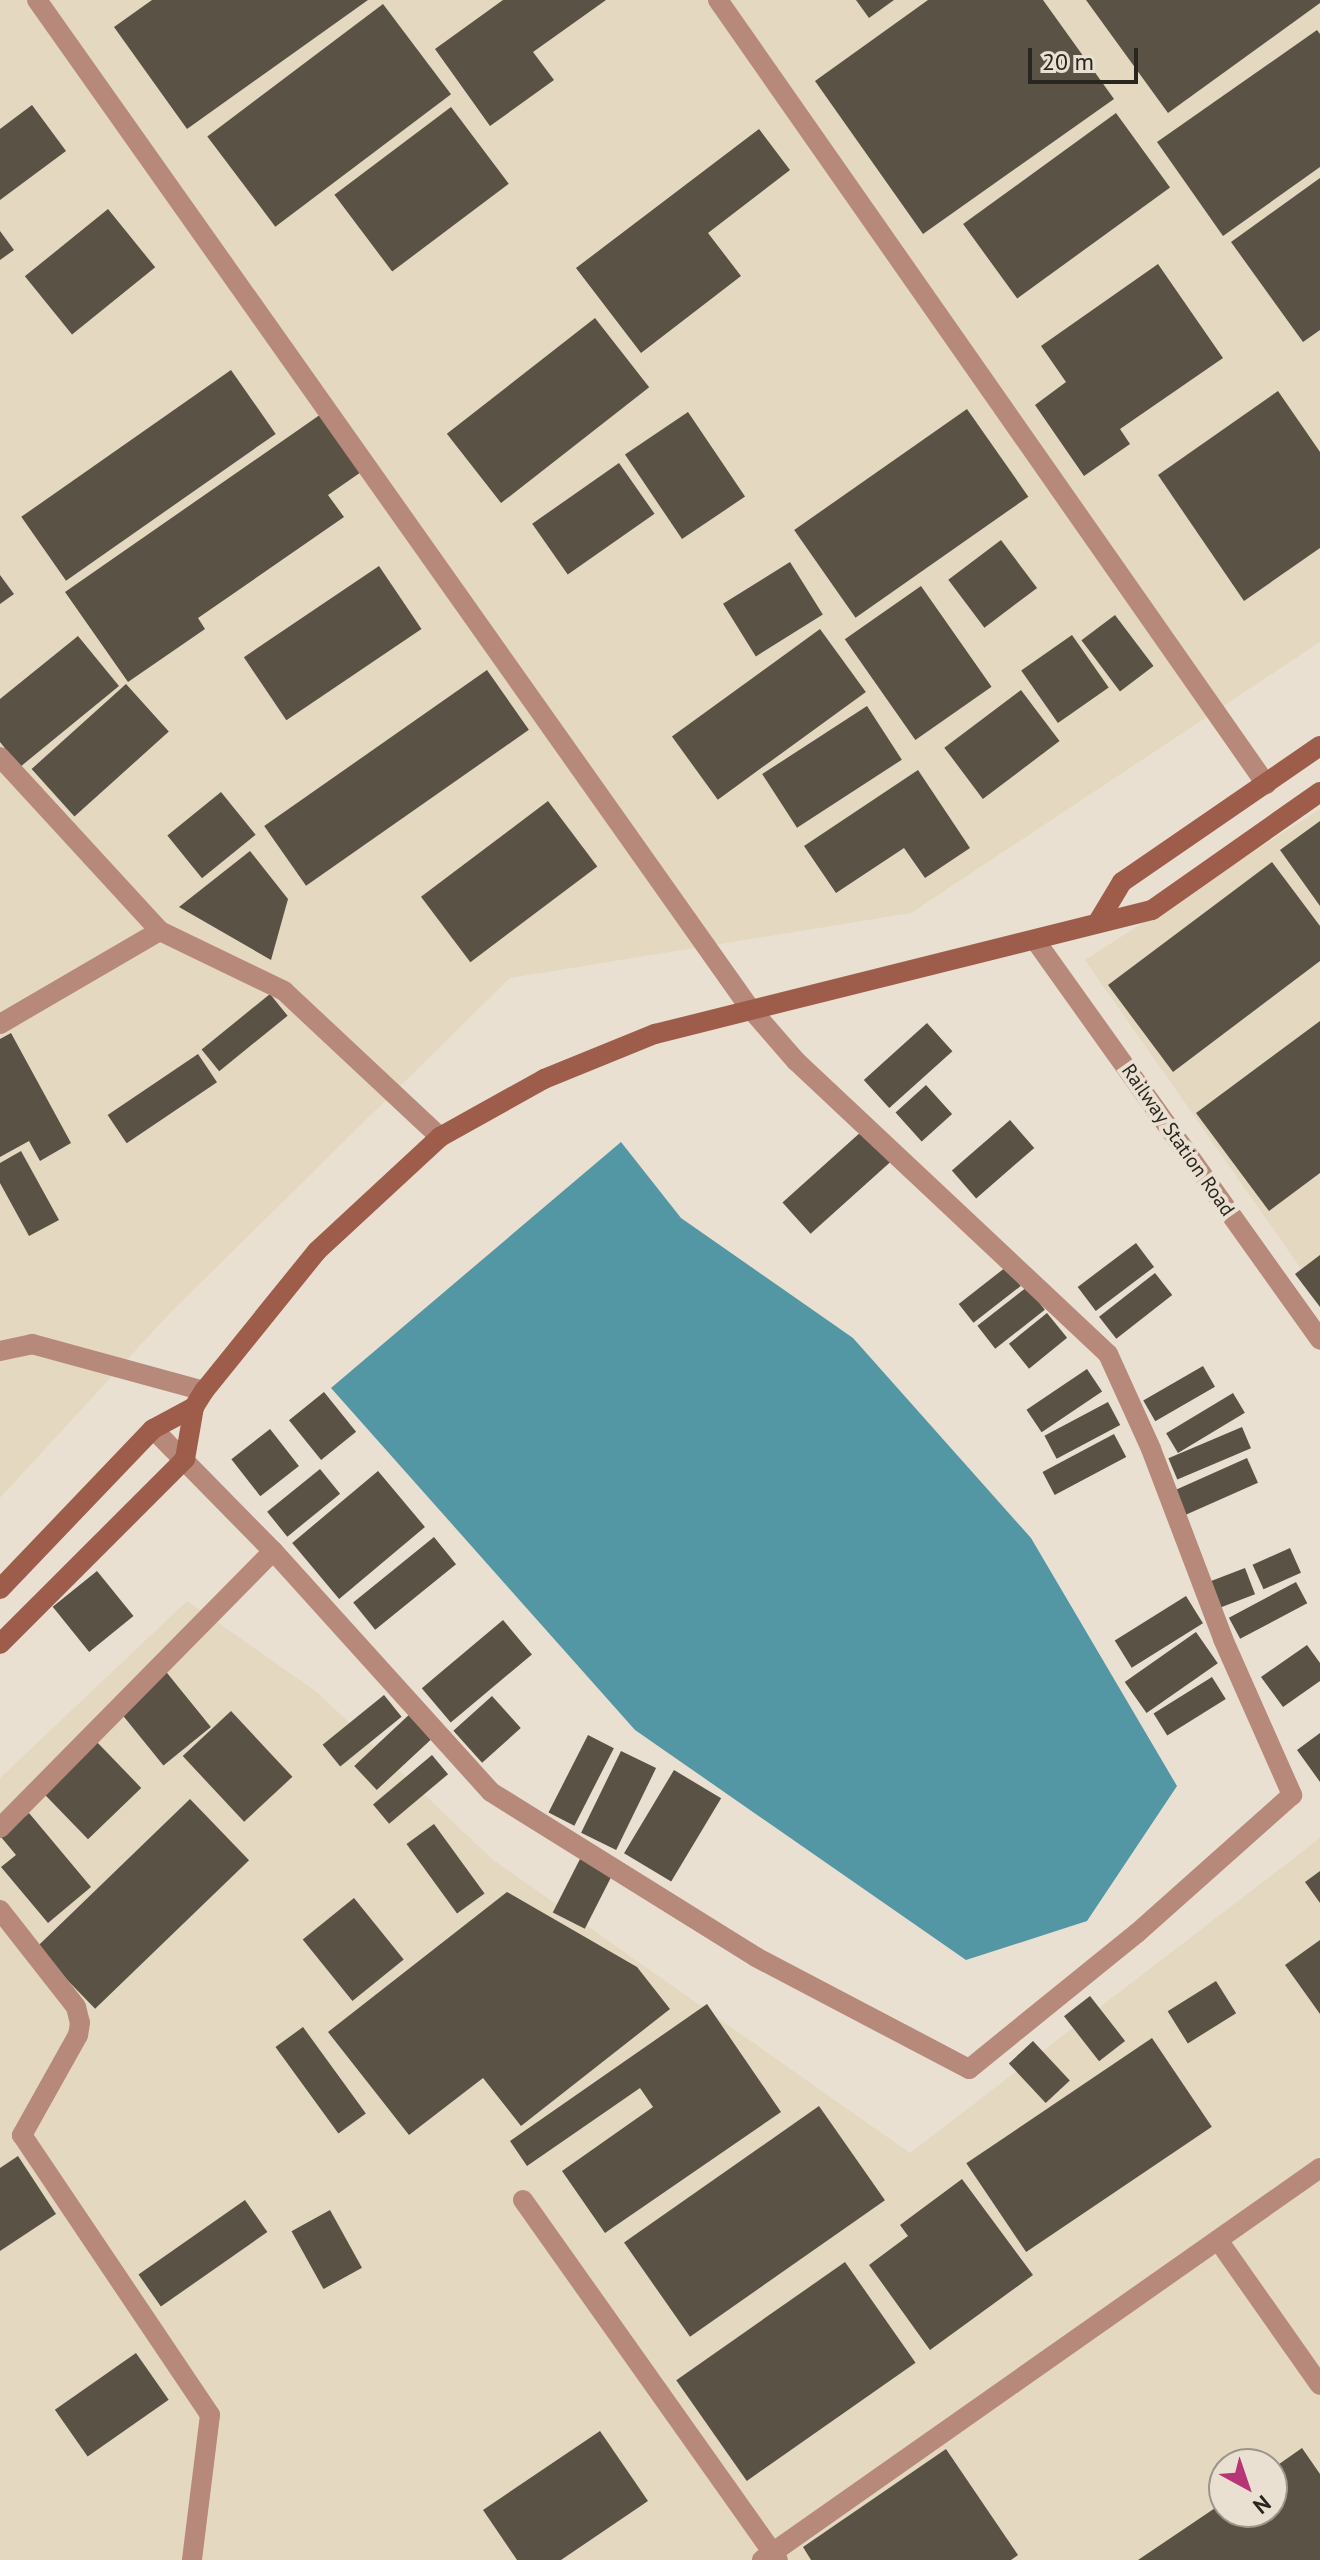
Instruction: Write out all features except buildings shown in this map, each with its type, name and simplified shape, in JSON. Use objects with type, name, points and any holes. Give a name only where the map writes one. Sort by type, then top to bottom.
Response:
[{"type":"main road","points":[[1098,922],[1122,882],[1320,746]]},
{"type":"main road","points":[[0,1589],[153,1429],[199,1399],[317,1251],[440,1137],[544,1079],[655,1034],[749,1007],[1152,910],[1320,792]]},
{"type":"main road","points":[[0,1644],[185,1459],[199,1399]]},
{"type":"street","points":[[37,0],[749,1007],[796,1061],[1108,1354],[1151,1449],[1223,1639],[1292,1795],[1137,1933],[969,2069],[756,1957],[491,1792],[273,1551],[153,1429]]},
{"type":"street","points":[[718,0],[1266,784]]},
{"type":"street","points":[[0,757],[160,931],[284,991],[440,1137]]},
{"type":"street","points":[[0,1024],[160,931]]},
{"type":"street","name":"Railway Station Road","points":[[1035,940],[1320,1340]]},
{"type":"street","points":[[0,1351],[32,1344],[199,1399]]},
{"type":"street","points":[[0,1828],[273,1551]]},
{"type":"street","points":[[0,1910],[76,2007],[80,2023],[78,2035],[22,2135],[210,2415],[192,2560]]},
{"type":"street","points":[[523,2200],[771,2557],[1320,2168]]},
{"type":"street","points":[[1218,2240],[1320,2385]]},
{"type":"shaded area","points":[[0,0],[1320,0],[1320,642],[911,913],[510,978],[169,1314],[0,1498]]},
{"type":"shaded area","points":[[1320,809],[1320,1296],[1085,960]]},
{"type":"shaded area","points":[[187,1601],[317,1692],[492,1859],[910,2153],[1320,1838],[1320,2560],[0,2560],[0,1778]]},
{"type":"water","points":[[621,1142],[681,1218],[853,1338],[1031,1538],[1177,1786],[1087,1921],[966,1960],[635,1730],[331,1388]]}]
